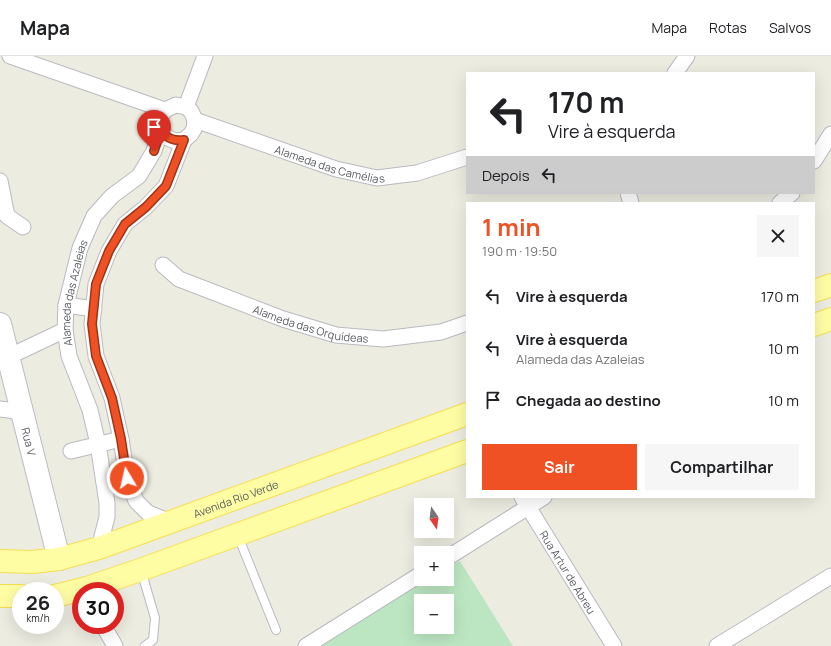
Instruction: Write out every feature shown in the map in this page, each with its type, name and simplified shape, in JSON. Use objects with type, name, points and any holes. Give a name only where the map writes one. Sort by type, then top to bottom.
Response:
[{"type":"main road","points":[[815,291],[831,285]]},
{"type":"main road","points":[[815,325],[831,318]]},
{"type":"main road","name":"Avenida Rio Verde","points":[[0,561],[32,562],[59,559],[99,548],[227,503],[466,414]]},
{"type":"main road","points":[[108,582],[466,451]]},
{"type":"main road","points":[[160,562],[175,546],[232,522],[233,517],[227,503]]},
{"type":"main road","points":[[0,596],[12,596]]},
{"type":"street","points":[[10,56],[36,60],[165,110]]},
{"type":"street","points":[[186,107],[205,56]]},
{"type":"street","points":[[676,72],[687,56]]},
{"type":"street","points":[[176,105],[186,107],[191,112],[195,120],[194,130],[184,140],[175,141],[168,138],[161,130],[159,120],[165,110],[176,105]]},
{"type":"street","name":"Alameda das Camélias","points":[[195,120],[336,169],[377,178],[417,173],[466,157]]},
{"type":"street","name":"Alameda das Azaleias","points":[[99,548],[107,518],[107,503],[98,444],[90,410],[69,356],[65,330],[66,305],[80,248],[94,216],[112,196],[139,176],[154,151],[161,130]]},
{"type":"street","points":[[815,159],[831,134]]},
{"type":"street","name":"Alameda das Azaleias","points":[[171,522],[148,513],[136,501],[127,478],[121,439],[112,398],[96,356],[92,324],[96,284],[109,251],[125,224],[146,207],[166,186],[184,140]]},
{"type":"street","points":[[0,181],[7,216],[23,227]]},
{"type":"street","points":[[781,202],[791,194]]},
{"type":"street","name":"Alameda das Orquídeas","points":[[163,265],[179,279],[283,320],[336,335],[383,339],[441,332],[466,323]]},
{"type":"street","points":[[66,305],[94,309]]},
{"type":"street","name":"Rua V","points":[[0,324],[59,559]]},
{"type":"street","points":[[8,357],[65,330]]},
{"type":"street","points":[[72,364],[96,356]]},
{"type":"street","points":[[0,409],[22,412]]},
{"type":"street","points":[[70,451],[121,439]]},
{"type":"street","points":[[454,553],[525,502],[540,498]]},
{"type":"street","name":"Rua Artur de Abreu","points":[[525,502],[614,646]]},
{"type":"street","points":[[717,646],[831,576]]},
{"type":"street","points":[[306,646],[414,578]]},
{"type":"street","points":[[108,634],[115,646]]},
{"type":"lane","points":[[238,535],[276,630]]},
{"type":"lane","points":[[140,570],[155,618],[153,640],[145,646]]},
{"type":"green space","points":[[460,561],[513,646],[317,646],[417,586],[454,586],[454,564]]},
{"type":"route","points":[[127,478],[121,439],[112,398],[96,356],[92,324],[96,284],[109,251],[125,224],[146,207],[166,186],[184,140],[175,141],[168,138],[161,130],[154,151]]}]
